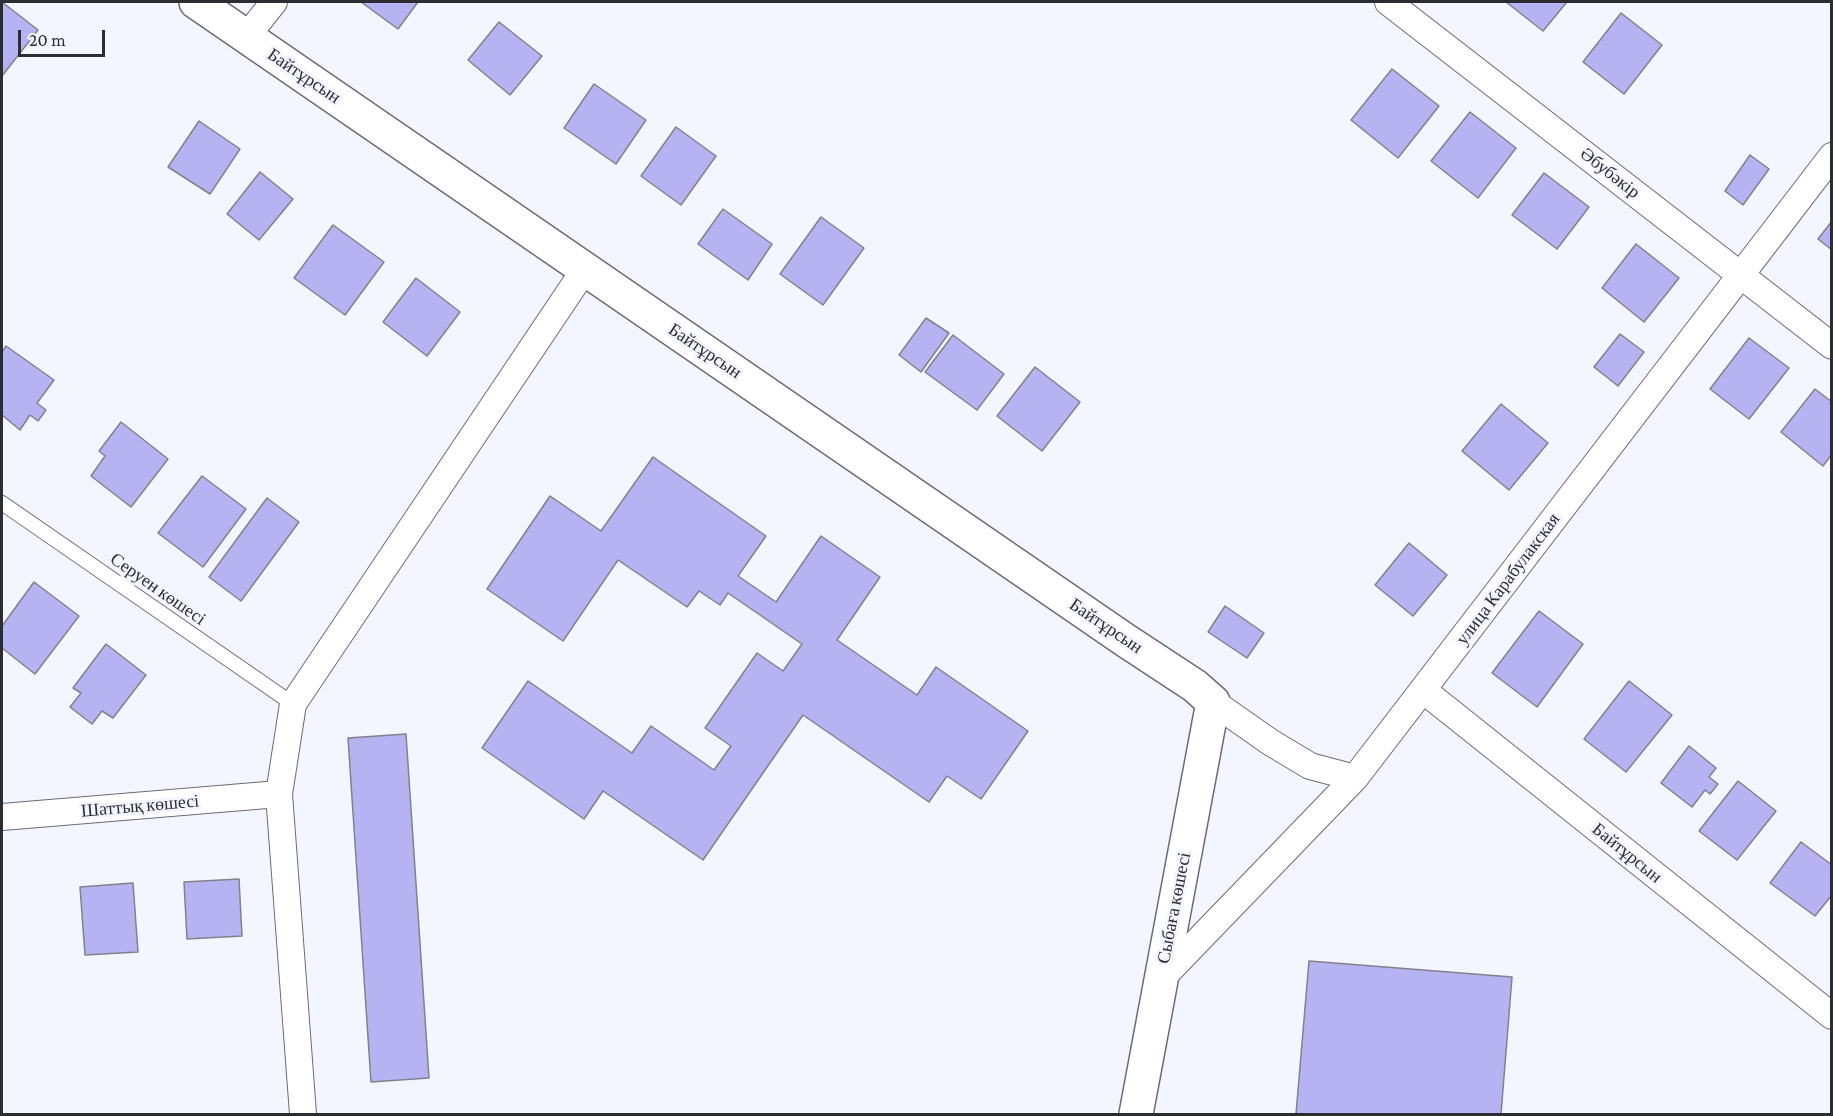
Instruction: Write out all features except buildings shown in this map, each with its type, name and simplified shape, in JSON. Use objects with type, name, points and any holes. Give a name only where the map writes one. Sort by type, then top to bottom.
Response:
[{"type":"street","name":"Байтұрсын","points":[[196,2],[1195,686],[1213,702]]},
{"type":"street","points":[[247,36],[274,2]]},
{"type":"street","name":"Әбубәкір","points":[[1389,2],[1832,346]]},
{"type":"street","name":"улица Карабулакская","points":[[1160,980],[1355,778],[1740,273],[1832,156]]},
{"type":"street","points":[[303,1114],[279,794],[293,704],[585,269]]},
{"type":"street","name":"Байтұрсын","points":[[1423,690],[1832,1016]]},
{"type":"street","points":[[1213,702],[1270,742],[1311,766],[1355,778]]},
{"type":"street","name":"Сыбаға көшесі","points":[[1136,1114],[1213,702]]},
{"type":"street","name":"Шаттық көшесі","points":[[2,817],[279,794]]},
{"type":"lane","name":"Серуен көшесі","points":[[2,503],[293,704]]}]
